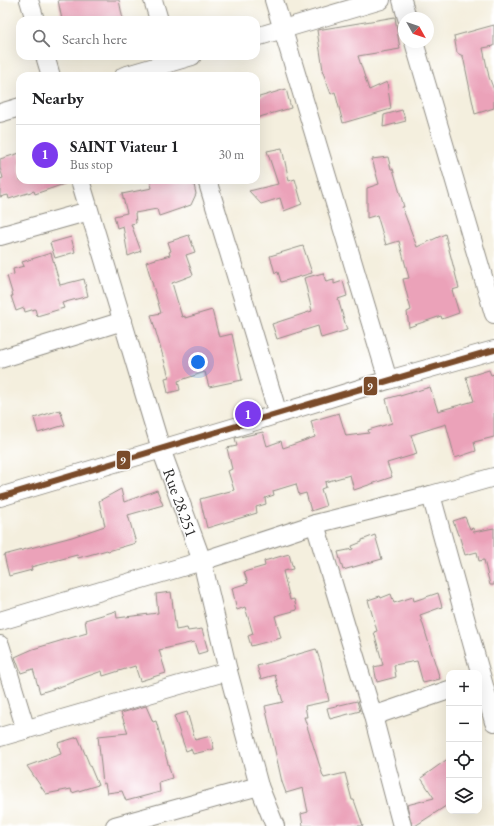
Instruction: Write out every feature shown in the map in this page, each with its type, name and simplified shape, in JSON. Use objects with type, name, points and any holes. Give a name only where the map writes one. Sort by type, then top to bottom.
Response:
[{"type":"street","points":[[29,0],[34,16]]},
{"type":"street","points":[[153,0],[158,16]]},
{"type":"street","points":[[274,0],[388,380]]},
{"type":"street","points":[[260,36],[380,0]]},
{"type":"street","points":[[402,0],[405,12]]},
{"type":"street","points":[[416,48],[494,314]]},
{"type":"street","points":[[46,60],[50,72]]},
{"type":"street","points":[[141,72],[172,65],[183,60]]},
{"type":"street","points":[[0,113],[16,108]]},
{"type":"street","name":"Rue 28.251","points":[[81,184],[161,449],[202,560],[228,672],[259,786],[275,826]]},
{"type":"street","points":[[208,184],[278,414]]},
{"type":"street","points":[[0,236],[89,211]]},
{"type":"street","points":[[0,358],[123,321]]},
{"type":"street","points":[[0,497],[388,380],[494,350]]},
{"type":"street","points":[[0,621],[315,524],[431,495],[494,476]]},
{"type":"street","points":[[431,495],[478,670]]},
{"type":"street","points":[[315,524],[373,716],[402,826]]},
{"type":"street","points":[[0,645],[26,730]]},
{"type":"street","points":[[0,737],[228,672]]},
{"type":"street","points":[[482,685],[494,722]]},
{"type":"street","points":[[373,716],[446,691]]},
{"type":"street","points":[[115,826],[259,786]]},
{"type":"building","points":[[58,0],[119,0],[122,16],[61,16]]},
{"type":"building","points":[[395,17],[398,48],[400,49],[358,56],[369,90],[387,82],[391,109],[343,123],[335,92],[331,94],[322,70],[317,30]]},
{"type":"building","points":[[494,25],[494,46],[483,48],[489,77],[494,90],[494,108],[475,114],[463,56],[457,53],[454,36]]},
{"type":"building","points":[[286,89],[291,108],[260,117],[260,97]]},
{"type":"building","points":[[402,110],[406,121],[383,127],[384,115]]},
{"type":"building","points":[[282,148],[289,181],[295,179],[302,204],[284,211],[280,198],[261,204],[249,191],[278,184],[267,151]]},
{"type":"building","points":[[16,154],[16,184],[64,184],[35,194],[34,191],[9,199],[8,195],[0,197],[0,179],[3,178],[0,168],[0,159]]},
{"type":"building","points":[[388,157],[404,207],[402,207],[417,247],[445,234],[459,288],[452,290],[459,313],[442,319],[441,316],[409,327],[407,312],[411,310],[403,279],[409,278],[399,241],[386,245],[377,215],[367,218],[367,188],[379,184],[372,159]]},
{"type":"building","points":[[151,184],[194,184],[196,194],[191,205],[159,216],[157,209],[135,213],[136,223],[131,224],[141,251],[128,256],[123,226],[117,228],[114,216],[127,213],[122,194],[152,188]]},
{"type":"building","points":[[189,235],[195,252],[186,255],[193,275],[172,283],[182,317],[185,316],[185,318],[212,310],[219,337],[232,334],[242,380],[209,387],[205,372],[178,381],[180,390],[168,393],[165,378],[169,377],[151,315],[161,313],[146,262],[170,255],[169,252],[171,251],[168,242]]},
{"type":"building","points":[[71,237],[75,252],[55,258],[50,243]]},
{"type":"building","points":[[303,246],[312,273],[281,282],[278,272],[275,273],[270,256]]},
{"type":"building","points":[[51,253],[60,285],[84,279],[88,296],[62,303],[64,308],[37,316],[35,309],[25,312],[24,308],[16,311],[7,276],[14,274],[13,269],[24,266],[22,262]]},
{"type":"building","points":[[323,273],[326,282],[334,280],[334,284],[343,281],[347,296],[338,299],[347,330],[321,338],[318,326],[277,339],[272,324],[312,311],[304,278]]},
{"type":"building","points":[[489,370],[491,375],[494,374],[494,437],[474,442],[476,451],[455,458],[446,424],[411,435],[417,454],[387,463],[392,477],[354,490],[350,475],[325,482],[326,487],[321,489],[326,506],[311,511],[306,493],[299,495],[296,484],[273,491],[274,495],[265,498],[266,504],[256,507],[257,513],[207,528],[200,499],[234,490],[228,471],[232,469],[227,448],[237,446],[235,438],[263,432],[267,446],[281,441],[283,448],[315,437],[311,421],[339,413],[346,436],[369,433],[368,430],[392,423],[386,399],[430,387],[438,411],[474,401],[466,377]]},
{"type":"building","points":[[60,410],[65,425],[38,433],[34,418]]},
{"type":"building","points":[[121,489],[124,502],[157,490],[163,505],[128,515],[136,543],[78,558],[77,555],[31,567],[32,570],[9,576],[4,555],[72,537],[105,526],[99,501]]},
{"type":"building","points":[[465,517],[470,529],[473,528],[474,532],[494,528],[494,585],[490,585],[484,560],[479,561],[477,552],[465,555],[453,521]]},
{"type":"building","points":[[375,535],[382,559],[343,570],[338,552],[353,549],[352,546]]},
{"type":"building","points":[[289,554],[293,569],[283,571],[290,600],[294,599],[297,610],[275,616],[281,638],[251,646],[248,636],[253,634],[245,607],[237,610],[232,588],[248,583],[244,572],[265,566],[264,561]]},
{"type":"building","points":[[171,592],[176,630],[187,628],[188,631],[202,629],[208,651],[198,654],[194,642],[159,650],[166,673],[140,681],[135,666],[103,676],[102,671],[40,693],[33,669],[21,673],[15,657],[33,649],[87,633],[85,620],[116,611],[117,618],[158,613],[156,594]]},
{"type":"building","points":[[438,593],[442,607],[420,615],[440,679],[423,683],[417,661],[394,665],[396,677],[377,682],[374,667],[383,665],[374,632],[377,631],[368,600],[380,596],[381,598],[391,594],[394,603],[413,597],[414,601]]},
{"type":"building","points":[[316,649],[321,663],[329,701],[305,706],[307,717],[304,717],[324,778],[345,773],[352,800],[354,800],[363,826],[303,826],[301,814],[308,812],[303,788],[286,793],[282,782],[265,706],[283,702],[275,675],[261,679],[257,666]]},
{"type":"building","points":[[357,701],[360,711],[330,719],[327,708]]},
{"type":"building","points":[[146,706],[153,722],[156,721],[172,778],[159,782],[160,792],[126,801],[122,791],[107,793],[105,783],[103,784],[98,736],[128,733],[121,713]]},
{"type":"building","points":[[187,712],[195,740],[211,736],[214,749],[193,754],[191,749],[186,751],[174,716]]},
{"type":"building","points":[[78,737],[98,785],[72,793],[71,789],[46,794],[27,766],[61,754],[58,743]]},
{"type":"building","points":[[446,760],[446,806],[415,826],[412,826],[407,805],[434,798],[421,778]]},
{"type":"transit line","name":"9","points":[[0,497],[494,350]]},
{"type":"place","name":"SAINT Viateur 1","points":[[248,414]]}]
